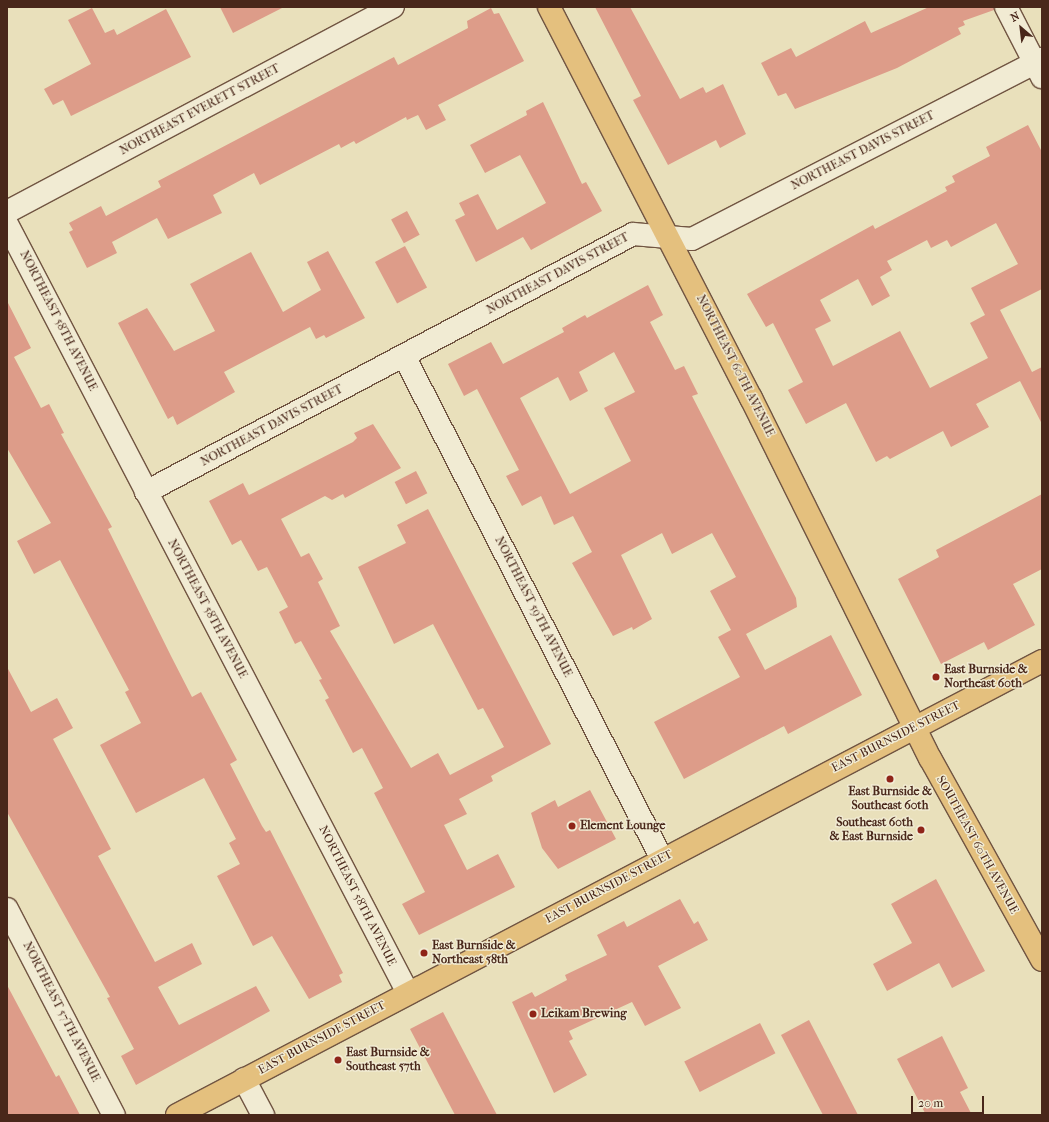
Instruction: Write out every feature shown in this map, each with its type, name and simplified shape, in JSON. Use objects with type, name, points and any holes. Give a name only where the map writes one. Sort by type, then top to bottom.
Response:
[{"type":"main road","name":"NORTHEAST 60TH AVENUE","points":[[549,7],[668,237],[915,728]]},
{"type":"main road","name":"EAST BURNSIDE STREET","points":[[177,1115],[662,859],[1042,661]]},
{"type":"main road","name":"SOUTHEAST 60TH AVENUE","points":[[915,728],[1042,960]]},
{"type":"street","name":"NORTHEAST EVERETT STREET","points":[[7,212],[393,7]]},
{"type":"street","points":[[1006,7],[1040,66]]},
{"type":"street","name":"NORTHEAST DAVIS STREET","points":[[146,492],[632,234],[692,239],[1040,66]]},
{"type":"street","name":"NORTHEAST 58TH AVENUE","points":[[7,224],[408,993]]},
{"type":"street","name":"NORTHEAST 59TH AVENUE","points":[[404,356],[662,859]]},
{"type":"street","name":"NORTHEAST 57TH AVENUE","points":[[7,909],[114,1115]]},
{"type":"street","points":[[244,1079],[263,1115]]},
{"type":"building","points":[[220,7],[284,7],[233,33]]},
{"type":"building","points":[[595,7],[630,7],[680,99],[703,87],[706,93],[723,84],[746,134],[720,148],[716,140],[668,165],[633,100],[641,96]]},
{"type":"building","points":[[929,7],[994,7],[994,10],[963,21],[965,25],[958,28],[961,34],[897,68],[795,109],[786,93],[778,96],[761,63],[791,48],[796,57],[865,21],[871,33]]},
{"type":"building","points":[[92,8],[105,33],[114,29],[117,35],[166,9],[191,57],[71,116],[63,100],[53,105],[44,89],[91,64],[68,20]]},
{"type":"building","points":[[491,8],[494,14],[499,13],[524,61],[438,105],[446,120],[426,130],[418,115],[407,120],[406,117],[356,144],[354,141],[341,148],[339,144],[260,185],[254,173],[213,195],[222,213],[168,239],[157,218],[112,242],[117,253],[87,268],[69,232],[73,230],[69,223],[101,206],[106,216],[161,187],[158,181],[394,57],[398,65],[468,28],[467,21]]},
{"type":"building","points":[[543,102],[582,184],[586,182],[602,211],[531,250],[523,237],[476,262],[455,220],[465,215],[459,203],[478,194],[497,230],[546,203],[520,155],[485,173],[470,145],[527,115],[526,111]]},
{"type":"building","points":[[1028,125],[1042,152],[1042,289],[1000,310],[1032,372],[1042,367],[1042,424],[1020,381],[976,404],[989,427],[951,447],[943,431],[890,459],[887,456],[876,462],[846,403],[806,424],[788,390],[803,382],[773,323],[766,327],[747,294],[873,225],[875,229],[947,191],[945,187],[955,182],[952,176],[990,156],[986,147]],"holes":[[[996,223],[1018,264],[971,288],[985,315],[970,323],[988,358],[930,388],[900,331],[833,366],[815,329],[831,321],[820,300],[858,279],[872,306],[890,296],[880,277],[892,270],[887,261],[927,240],[931,248],[947,240],[951,247]]]},
{"type":"building","points":[[407,211],[420,235],[404,243],[391,219]]},
{"type":"building","points":[[405,246],[427,287],[397,303],[375,262]]},
{"type":"building","points":[[328,251],[365,318],[326,338],[324,335],[316,339],[310,327],[224,372],[235,392],[177,425],[173,416],[168,419],[118,323],[147,308],[174,351],[215,331],[190,284],[251,252],[283,312],[321,290],[307,262]]},
{"type":"building","points":[[648,285],[663,315],[650,322],[675,370],[684,366],[698,394],[692,396],[796,598],[797,607],[746,634],[765,670],[831,635],[862,695],[788,734],[784,726],[684,779],[654,722],[740,677],[718,637],[731,630],[710,591],[736,577],[712,533],[672,554],[662,533],[621,555],[652,619],[633,630],[632,627],[613,636],[572,563],[592,552],[573,516],[554,525],[541,496],[522,506],[506,476],[519,470],[477,389],[464,396],[448,364],[491,342],[503,364],[564,332],[562,328],[585,315],[587,318]],"holes":[[[614,352],[635,392],[604,408],[631,461],[570,494],[520,398],[558,377],[570,401],[588,391],[579,372]]]},
{"type":"building","points":[[7,301],[31,348],[14,357],[41,408],[49,404],[64,433],[61,434],[112,527],[108,529],[192,697],[201,692],[237,760],[230,764],[262,826],[266,832],[270,830],[343,973],[339,975],[342,982],[309,999],[272,936],[253,946],[217,876],[240,864],[229,843],[236,839],[204,778],[136,813],[100,745],[141,723],[125,692],[129,690],[60,560],[34,574],[17,541],[51,523],[7,448]]},
{"type":"building","points":[[373,424],[401,468],[345,498],[343,494],[332,500],[325,496],[281,519],[301,557],[309,553],[323,579],[318,582],[340,626],[330,631],[411,768],[438,753],[450,775],[504,747],[483,708],[478,710],[433,624],[394,644],[358,567],[406,543],[397,525],[428,509],[551,744],[491,776],[493,781],[459,799],[467,814],[444,825],[467,870],[498,854],[515,887],[419,935],[402,904],[425,892],[374,793],[383,788],[362,748],[353,753],[325,700],[329,698],[319,680],[322,679],[301,641],[295,644],[279,612],[288,607],[267,567],[258,571],[241,540],[232,545],[209,501],[243,483],[249,495],[353,442],[357,438],[354,433]]},
{"type":"building","points":[[416,471],[427,493],[406,504],[395,482]]},
{"type":"building","points":[[1042,494],[1042,569],[1013,584],[1035,625],[988,650],[984,642],[941,664],[898,579],[939,557],[936,550]]},
{"type":"building","points":[[7,667],[31,712],[57,698],[73,728],[53,739],[111,849],[98,856],[155,962],[192,943],[202,964],[158,987],[179,1025],[256,986],[270,1011],[136,1085],[121,1056],[134,1049],[107,998],[110,997],[7,812]]},
{"type":"building","name":"Element Lounge","points":[[590,790],[616,839],[558,869],[542,848],[531,813],[555,800],[558,807]]},
{"type":"building","points":[[936,879],[985,971],[952,988],[939,963],[887,991],[873,964],[912,943],[891,904]]},
{"type":"building","points":[[680,899],[694,924],[698,921],[708,940],[658,966],[681,1008],[645,1026],[632,1002],[569,1031],[573,1039],[569,1041],[587,1075],[554,1093],[512,1002],[532,992],[535,997],[567,980],[565,975],[607,955],[597,935],[624,921],[627,927]]},
{"type":"building","points":[[7,985],[56,1077],[59,1075],[80,1115],[7,1115]]},
{"type":"building","points":[[443,1012],[497,1115],[455,1115],[410,1029]]},
{"type":"building","points":[[809,1020],[858,1115],[823,1115],[781,1035]]},
{"type":"building","points":[[760,1023],[775,1053],[700,1092],[684,1062]]},
{"type":"building","points":[[942,1036],[968,1088],[960,1092],[972,1115],[926,1115],[897,1059]]},
{"type":"place","name":"East Burnside & Northeast 60th","points":[[936,677]]},
{"type":"place","name":"East Burnside & Southeast 60th","points":[[890,779]]},
{"type":"place","name":"Element Lounge","points":[[572,826]]},
{"type":"place","name":"Southeast 60th & East Burnside","points":[[921,830]]},
{"type":"place","name":"East Burnside & Northeast 58th","points":[[424,953]]},
{"type":"place","name":"Leikam Brewing","points":[[533,1014]]},
{"type":"place","name":"East Burnside & Southeast 57th","points":[[338,1060]]}]
